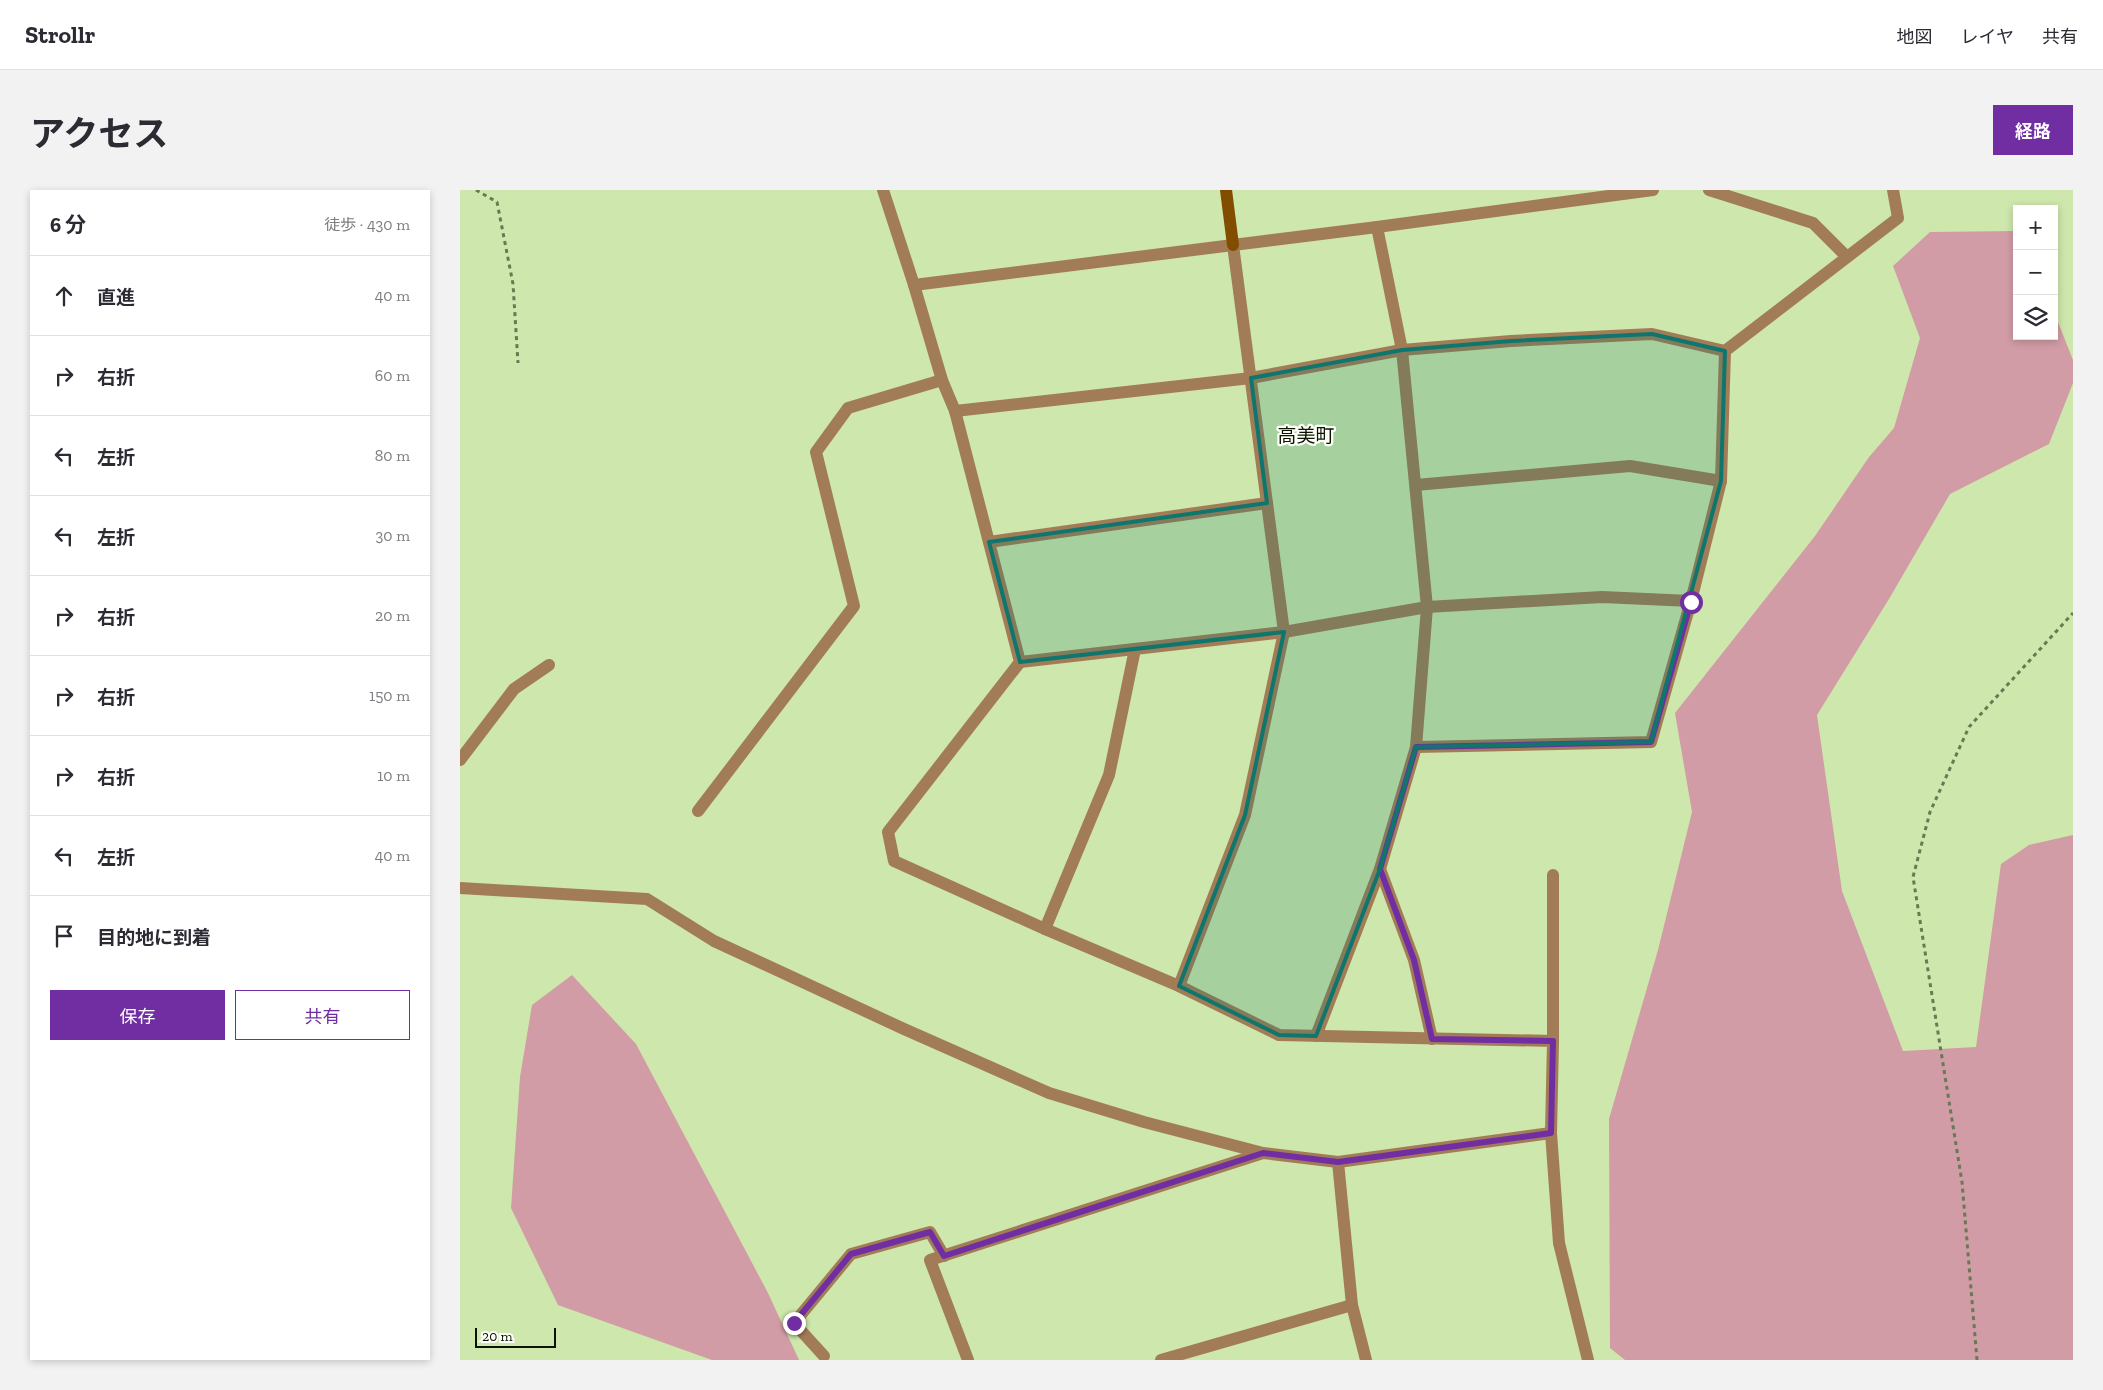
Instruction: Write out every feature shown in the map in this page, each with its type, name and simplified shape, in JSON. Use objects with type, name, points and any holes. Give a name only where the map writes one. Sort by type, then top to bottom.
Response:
[{"type":"street","points":[[883,190],[942,380],[954,412],[1020,662]]},
{"type":"street","points":[[1179,986],[1245,815],[1284,632],[1226,190]]},
{"type":"street","points":[[914,285],[1377,227],[1653,190]]},
{"type":"street","points":[[1709,190],[1813,223],[1847,257]]},
{"type":"street","points":[[1725,351],[1898,218],[1893,190]]},
{"type":"street","points":[[1316,1036],[1380,869],[1416,747],[1427,607],[1402,350],[1377,227]]},
{"type":"street","points":[[954,412],[1251,378],[1402,350],[1510,341],[1652,334],[1725,351]]},
{"type":"street","points":[[1416,747],[1651,742],[1691,602],[1721,481],[1725,351]]},
{"type":"street","points":[[698,811],[854,606],[816,452],[848,408],[942,380]]},
{"type":"street","points":[[1416,485],[1630,466],[1721,481]]},
{"type":"street","points":[[988,542],[1267,503]]},
{"type":"street","points":[[1553,1041],[1279,1035],[1179,986],[1045,929],[894,861],[888,832],[1020,662],[1284,632],[1427,607],[1602,597],[1691,602]]},
{"type":"street","points":[[1045,929],[1108,775],[1135,649]]},
{"type":"street","points":[[460,760],[514,689],[549,665]]},
{"type":"street","points":[[1380,869],[1414,960],[1432,1039]]},
{"type":"street","points":[[1553,875],[1551,1133],[1559,1243],[1588,1360]]},
{"type":"street","points":[[460,888],[647,899],[714,941],[904,1029],[1049,1093],[1144,1122],[1263,1153],[1338,1162],[1551,1133]]},
{"type":"street","points":[[968,1360],[930,1260],[1263,1153]]},
{"type":"street","points":[[1338,1162],[1352,1305],[1366,1360]]},
{"type":"street","points":[[824,1356],[794,1323],[851,1254],[930,1232],[944,1256]]},
{"type":"street","points":[[1161,1360],[1352,1305]]},
{"type":"path","points":[[476,190],[497,202],[513,284],[518,363]]},
{"type":"path","points":[[1977,1360],[1962,1182],[1913,876],[1930,812],[1969,727],[2073,613]]},
{"type":"highlighted area","points":[[1652,334],[1725,351],[1721,481],[1651,742],[1416,747],[1380,869],[1316,1036],[1279,1035],[1179,986],[1245,815],[1284,632],[1020,662],[989,542],[1267,503],[1251,378],[1402,350],[1511,341]]},
{"type":"shaded area","points":[[2013,231],[2013,340],[2058,340],[2058,322],[2073,360],[2073,383],[2049,444],[1950,494],[1889,599],[1817,715],[1842,891],[1903,1051],[1976,1047],[2001,864],[2029,845],[2073,835],[2073,1360],[1625,1360],[1610,1348],[1609,1119],[1658,950],[1692,812],[1675,713],[1815,536],[1869,457],[1894,428],[1920,338],[1893,266],[1930,232]]},
{"type":"shaded area","points":[[572,975],[636,1044],[768,1293],[799,1360],[712,1360],[558,1305],[511,1208],[520,1077],[532,1005]]},
{"type":"district","name":"高美町","points":[[1306,435]]},
{"type":"route","points":[[794,1323],[851,1254],[930,1232],[944,1256],[1263,1153],[1338,1162],[1551,1133],[1553,1041],[1432,1039],[1414,960],[1380,869],[1416,747],[1651,742],[1691,602]]}]
